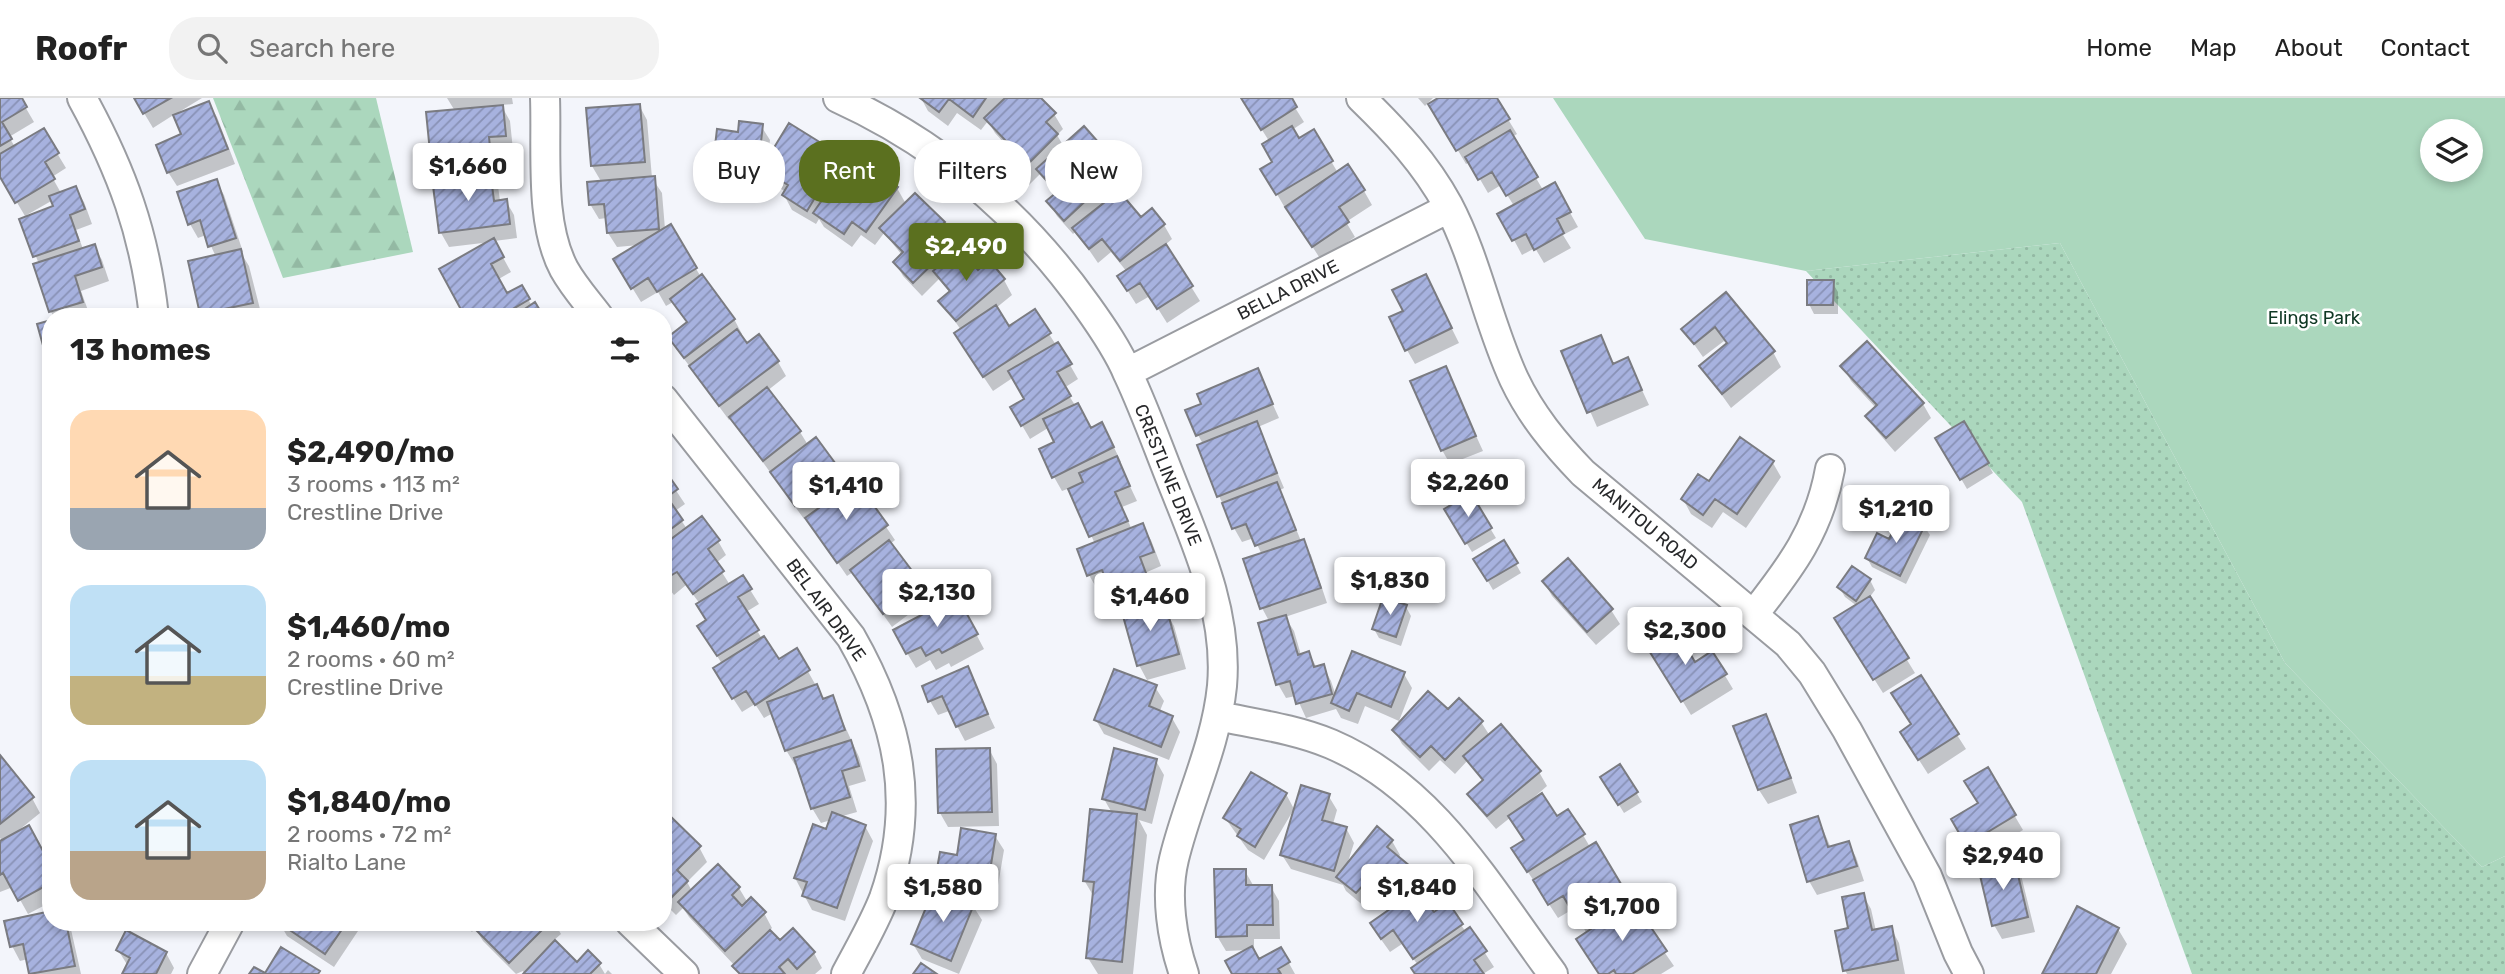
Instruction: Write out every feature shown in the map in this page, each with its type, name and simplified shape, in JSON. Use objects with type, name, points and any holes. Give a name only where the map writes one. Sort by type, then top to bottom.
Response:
[{"type":"street","points":[[82,98],[107,142],[125,187],[140,234],[153,308]]},
{"type":"street","points":[[545,98],[548,213],[555,246],[563,267],[591,308]]},
{"type":"street","name":"CRESTLINE DRIVE","points":[[838,98],[913,138],[957,169],[998,204],[1036,241],[1070,282],[1101,326],[1128,372],[1208,577],[1217,609],[1222,651],[1218,716],[1172,872],[1174,939],[1184,974]]},
{"type":"street","name":"MANITOU ROAD","points":[[1361,98],[1398,133],[1420,160],[1449,208],[1514,378],[1532,413],[1555,444],[1583,473],[1788,644],[1812,673],[1847,730],[1927,876],[1969,974]]},
{"type":"street","name":"BELLA DRIVE","points":[[1128,372],[1449,208]]},
{"type":"street","name":"BEL AIR DRIVE","points":[[672,409],[851,637],[871,673],[886,710],[900,779],[900,819],[895,859],[884,898],[846,974]]},
{"type":"street","points":[[1754,614],[1805,545],[1826,491],[1830,469]]},
{"type":"street","points":[[1218,716],[1291,731],[1330,743],[1391,777],[1422,804],[1449,833],[1553,974]]},
{"type":"street","points":[[202,974],[225,931]]},
{"type":"street","points":[[639,931],[684,974]]},
{"type":"green space","points":[[213,98],[376,98],[413,252],[283,278]]},
{"type":"green space","name":"Elings Park","points":[[1553,98],[2505,98],[2505,856],[2482,867],[2285,663],[2060,243],[1806,271],[1645,239]]},
{"type":"green space","points":[[2060,243],[2285,663],[2482,867],[2505,856],[2505,974],[2192,974],[2022,502],[1806,271]]},
{"type":"building","points":[[0,98],[22,98],[27,107],[2,122],[12,139],[0,146]]},
{"type":"building","points":[[134,98],[171,98],[143,114]]},
{"type":"building","points":[[920,98],[986,98],[973,117],[949,99],[939,112]]},
{"type":"building","points":[[1005,98],[1041,98],[1056,113],[1046,122],[1058,134],[1052,140],[1045,140],[1045,147],[1031,161],[1031,140],[1005,140],[984,118]]},
{"type":"building","points":[[1241,98],[1292,98],[1297,107],[1261,130]]},
{"type":"building","points":[[1438,98],[1497,98],[1510,119],[1456,151],[1428,104]]},
{"type":"building","points":[[209,101],[228,149],[167,173],[156,145],[181,134],[173,115]]},
{"type":"building","points":[[640,104],[645,162],[591,166],[586,108]]},
{"type":"building","points":[[503,105],[506,136],[489,137],[491,157],[431,162],[426,112]]},
{"type":"building","points":[[739,121],[763,124],[761,140],[716,140],[717,129],[738,132]]},
{"type":"building","points":[[789,123],[816,140],[799,140],[799,203],[812,203],[807,211],[785,197],[788,185],[785,183],[785,140],[779,140]]},
{"type":"building","points":[[1084,126],[1096,140],[1068,140]]},
{"type":"building","points":[[1292,126],[1299,138],[1314,129],[1333,161],[1276,195],[1260,169],[1272,162],[1262,144]]},
{"type":"building","points":[[44,128],[59,153],[45,162],[55,179],[15,203],[0,177],[0,154]]},
{"type":"building","points":[[1510,130],[1538,177],[1506,196],[1492,172],[1478,180],[1465,157]]},
{"type":"building","points":[[1045,161],[1045,179],[1036,169]]},
{"type":"building","points":[[1348,164],[1365,190],[1339,207],[1349,222],[1312,247],[1285,207]]},
{"type":"building","points":[[490,170],[494,201],[507,199],[510,224],[439,233],[432,178]]},
{"type":"building","points":[[655,176],[659,229],[607,233],[604,204],[589,205],[587,182]]},
{"type":"building","points":[[217,179],[236,238],[208,247],[200,220],[188,225],[177,192]]},
{"type":"building","points":[[1555,182],[1571,212],[1557,219],[1564,233],[1534,250],[1526,234],[1512,241],[1497,214]]},
{"type":"building","points":[[76,186],[85,209],[70,215],[79,241],[33,257],[19,219],[53,206],[49,196]]},
{"type":"building","points":[[914,194],[914,203],[925,203],[945,222],[936,231],[951,246],[913,283],[893,262],[903,252],[879,228]]},
{"type":"building","points":[[820,203],[887,203],[866,232],[852,222],[844,234],[813,213]]},
{"type":"building","points":[[1048,203],[1083,203],[1064,221]]},
{"type":"building","points":[[1104,203],[1129,203],[1141,217],[1152,208],[1165,224],[1120,261],[1102,239],[1089,249],[1072,228]]},
{"type":"building","points":[[671,224],[697,268],[657,292],[648,278],[631,289],[613,259]]},
{"type":"building","points":[[494,238],[504,257],[491,264],[507,293],[522,285],[530,299],[514,308],[460,308],[439,269]]},
{"type":"building","points":[[95,244],[102,267],[75,276],[83,302],[63,308],[48,308],[33,264]]},
{"type":"building","points":[[1166,244],[1193,286],[1157,309],[1140,283],[1127,291],[1117,276]]},
{"type":"building","points":[[960,248],[978,270],[989,260],[1005,279],[956,321],[938,301],[950,291],[933,271]]},
{"type":"building","points":[[241,249],[253,303],[229,308],[199,308],[188,261]]},
{"type":"building","points":[[702,274],[735,319],[684,358],[672,342],[672,334],[687,322],[670,299]]},
{"type":"building","points":[[1426,274],[1452,328],[1405,351],[1389,317],[1403,311],[1392,290]]},
{"type":"building","points":[[1807,280],[1834,280],[1833,305],[1807,305]]},
{"type":"building","points":[[1726,292],[1775,351],[1722,394],[1699,366],[1727,343],[1715,327],[1694,344],[1681,329]]},
{"type":"building","points":[[535,302],[539,308],[526,308]]},
{"type":"building","points":[[996,305],[1009,326],[1035,309],[1051,333],[983,377],[954,333]]},
{"type":"building","points":[[42,323],[42,342],[37,324]]},
{"type":"building","points":[[737,329],[747,343],[759,334],[779,361],[719,406],[689,366]]},
{"type":"building","points":[[1601,335],[1613,364],[1628,357],[1642,390],[1587,413],[1561,351]]},
{"type":"building","points":[[1867,341],[1924,403],[1886,438],[1865,416],[1877,405],[1840,366]]},
{"type":"building","points":[[1058,342],[1072,364],[1057,372],[1071,396],[1021,426],[1010,407],[1024,399],[1008,371]]},
{"type":"building","points":[[1446,366],[1476,436],[1441,451],[1410,381]]},
{"type":"building","points":[[1258,368],[1273,404],[1196,436],[1185,410],[1201,404],[1197,394]]},
{"type":"building","points":[[767,387],[801,431],[763,461],[729,417]]},
{"type":"building","points":[[1078,403],[1091,428],[1102,422],[1114,447],[1052,478],[1039,449],[1054,442],[1043,419]]},
{"type":"building","points":[[1257,421],[1277,473],[1217,497],[1197,445]]},
{"type":"building","points":[[1964,421],[1989,463],[1960,480],[1935,438]]},
{"type":"building","points":[[816,437],[841,471],[795,506],[770,472]]},
{"type":"building","points":[[1740,437],[1774,461],[1737,514],[1715,499],[1703,515],[1681,499],[1698,474],[1709,481]]},
{"type":"building","points":[[1117,456],[1130,486],[1115,492],[1128,521],[1089,537],[1068,489],[1083,482],[1079,473]]},
{"type":"building","points":[[672,480],[678,489],[672,493]]},
{"type":"building","points":[[856,481],[888,525],[837,563],[805,518]]},
{"type":"building","points":[[1277,482],[1296,530],[1255,546],[1246,524],[1232,529],[1222,503]]},
{"type":"building","points":[[1471,493],[1492,528],[1465,544],[1444,509]]},
{"type":"building","points":[[672,504],[683,520],[672,528]]},
{"type":"building","points":[[1902,513],[1925,525],[1900,576],[1865,558],[1877,533],[1889,539]]},
{"type":"building","points":[[702,516],[720,540],[708,549],[724,571],[693,594],[677,572],[672,575],[672,538]]},
{"type":"building","points":[[1143,523],[1154,552],[1140,557],[1150,584],[1113,599],[1102,570],[1087,576],[1077,549]]},
{"type":"building","points":[[1304,539],[1321,588],[1260,609],[1243,559]]},
{"type":"building","points":[[889,540],[922,584],[883,614],[850,570]]},
{"type":"building","points":[[1504,540],[1518,563],[1487,581],[1473,559]]},
{"type":"building","points":[[1568,558],[1613,609],[1587,632],[1542,581]]},
{"type":"building","points":[[1852,566],[1871,579],[1856,601],[1837,587]]},
{"type":"building","points":[[743,575],[752,589],[738,597],[759,630],[717,656],[697,626],[706,620],[696,604]]},
{"type":"building","points":[[957,596],[978,634],[942,653],[939,649],[926,656],[921,647],[906,654],[893,630]]},
{"type":"building","points":[[1870,596],[1909,658],[1873,680],[1834,618]]},
{"type":"building","points":[[1383,597],[1407,605],[1396,637],[1372,629]]},
{"type":"building","points":[[1153,600],[1157,612],[1167,610],[1179,654],[1137,666],[1121,609]]},
{"type":"building","points":[[1286,615],[1298,655],[1309,651],[1314,667],[1324,664],[1332,694],[1296,704],[1290,681],[1276,685],[1258,623]]},
{"type":"building","points":[[1677,631],[1695,662],[1712,651],[1727,674],[1681,702],[1648,649]]},
{"type":"building","points":[[764,636],[779,659],[797,648],[810,670],[755,705],[746,691],[732,699],[713,668]]},
{"type":"building","points":[[1352,651],[1405,672],[1391,707],[1357,693],[1349,711],[1331,703]]},
{"type":"building","points":[[968,666],[988,714],[956,727],[942,696],[928,702],[922,686]]},
{"type":"building","points":[[1114,669],[1157,685],[1149,706],[1173,716],[1161,747],[1094,720]]},
{"type":"building","points":[[1921,675],[1959,734],[1918,760],[1900,732],[1911,724],[1891,693]]},
{"type":"building","points":[[817,684],[823,699],[833,695],[845,730],[785,751],[767,702]]},
{"type":"building","points":[[1428,691],[1448,709],[1459,698],[1483,721],[1445,760],[1431,746],[1420,757],[1392,730]]},
{"type":"building","points":[[1766,714],[1791,778],[1758,790],[1733,726]]},
{"type":"building","points":[[1501,724],[1541,771],[1487,816],[1467,794],[1483,780],[1463,756]]},
{"type":"building","points":[[851,740],[859,766],[842,771],[850,797],[811,809],[794,758]]},
{"type":"building","points":[[990,748],[992,812],[938,813],[936,749]]},
{"type":"building","points":[[1114,748],[1157,759],[1145,810],[1102,799]]},
{"type":"building","points":[[0,755],[34,797],[0,824]]},
{"type":"building","points":[[1620,764],[1638,792],[1618,805],[1600,777]]},
{"type":"building","points":[[1988,767],[2016,815],[1966,845],[1951,819],[1978,803],[1964,781]]},
{"type":"building","points":[[1251,772],[1287,793],[1255,847],[1237,836],[1241,829],[1223,818]]},
{"type":"building","points":[[1301,785],[1330,794],[1322,820],[1347,827],[1334,871],[1280,855]]},
{"type":"building","points":[[1542,793],[1557,816],[1568,809],[1585,834],[1527,872],[1511,848],[1524,840],[1508,816]]},
{"type":"building","points":[[1090,809],[1137,814],[1122,962],[1086,958],[1094,882],[1083,881]]},
{"type":"building","points":[[832,812],[866,825],[837,908],[802,896],[807,882],[794,878],[813,824],[826,829]]},
{"type":"building","points":[[1818,816],[1828,847],[1849,841],[1857,866],[1807,882],[1790,825]]},
{"type":"building","points":[[672,818],[701,846],[677,870],[688,881],[672,897]]},
{"type":"building","points":[[29,825],[42,849],[42,888],[18,901],[3,873],[0,875],[0,841]]},
{"type":"building","points":[[1377,826],[1393,840],[1387,847],[1411,867],[1387,897],[1367,881],[1356,893],[1336,877]]},
{"type":"building","points":[[961,828],[996,834],[987,889],[935,880],[940,852],[957,855]]},
{"type":"building","points":[[1596,842],[1624,889],[1576,918],[1563,896],[1548,905],[1533,880]]},
{"type":"building","points":[[2014,858],[2028,917],[1992,926],[1978,867]]},
{"type":"building","points":[[718,864],[740,887],[732,895],[742,906],[751,897],[766,912],[725,951],[678,902]]},
{"type":"building","points":[[1214,869],[1246,869],[1246,885],[1272,885],[1273,925],[1247,925],[1247,936],[1216,937]]},
{"type":"building","points":[[934,888],[974,904],[951,961],[911,944]]},
{"type":"building","points":[[1417,890],[1434,912],[1448,902],[1463,924],[1413,959],[1393,930],[1381,939],[1370,923]]},
{"type":"building","points":[[1864,893],[1872,930],[1892,926],[1898,960],[1843,971],[1835,931],[1848,928],[1842,897]]},
{"type":"building","points":[[1633,901],[1667,951],[1632,974],[1616,974],[1614,970],[1608,974],[1599,974],[1576,939]]},
{"type":"building","points":[[2077,906],[2119,928],[2096,974],[2042,974]]},
{"type":"building","points":[[42,913],[42,931],[68,931],[75,966],[29,974],[23,944],[10,947],[4,921]]},
{"type":"building","points":[[1470,927],[1487,951],[1474,960],[1484,974],[1415,974],[1411,968]]},
{"type":"building","points":[[793,928],[815,952],[797,969],[788,959],[779,967],[785,974],[740,974],[732,966],[770,930],[780,940]]},
{"type":"building","points":[[128,931],[167,952],[156,974],[122,974],[130,958],[116,950]]},
{"type":"building","points":[[291,931],[341,931],[325,954]]},
{"type":"building","points":[[477,931],[541,931],[509,963]]},
{"type":"building","points":[[555,940],[577,962],[588,950],[601,963],[590,974],[523,974]]},
{"type":"building","points":[[1252,946],[1259,959],[1281,947],[1290,962],[1278,969],[1281,974],[1232,974],[1225,961]]},
{"type":"building","points":[[281,947],[320,971],[318,974],[249,974],[254,967],[265,973]]},
{"type":"building","points":[[921,963],[937,974],[913,974]]}]
